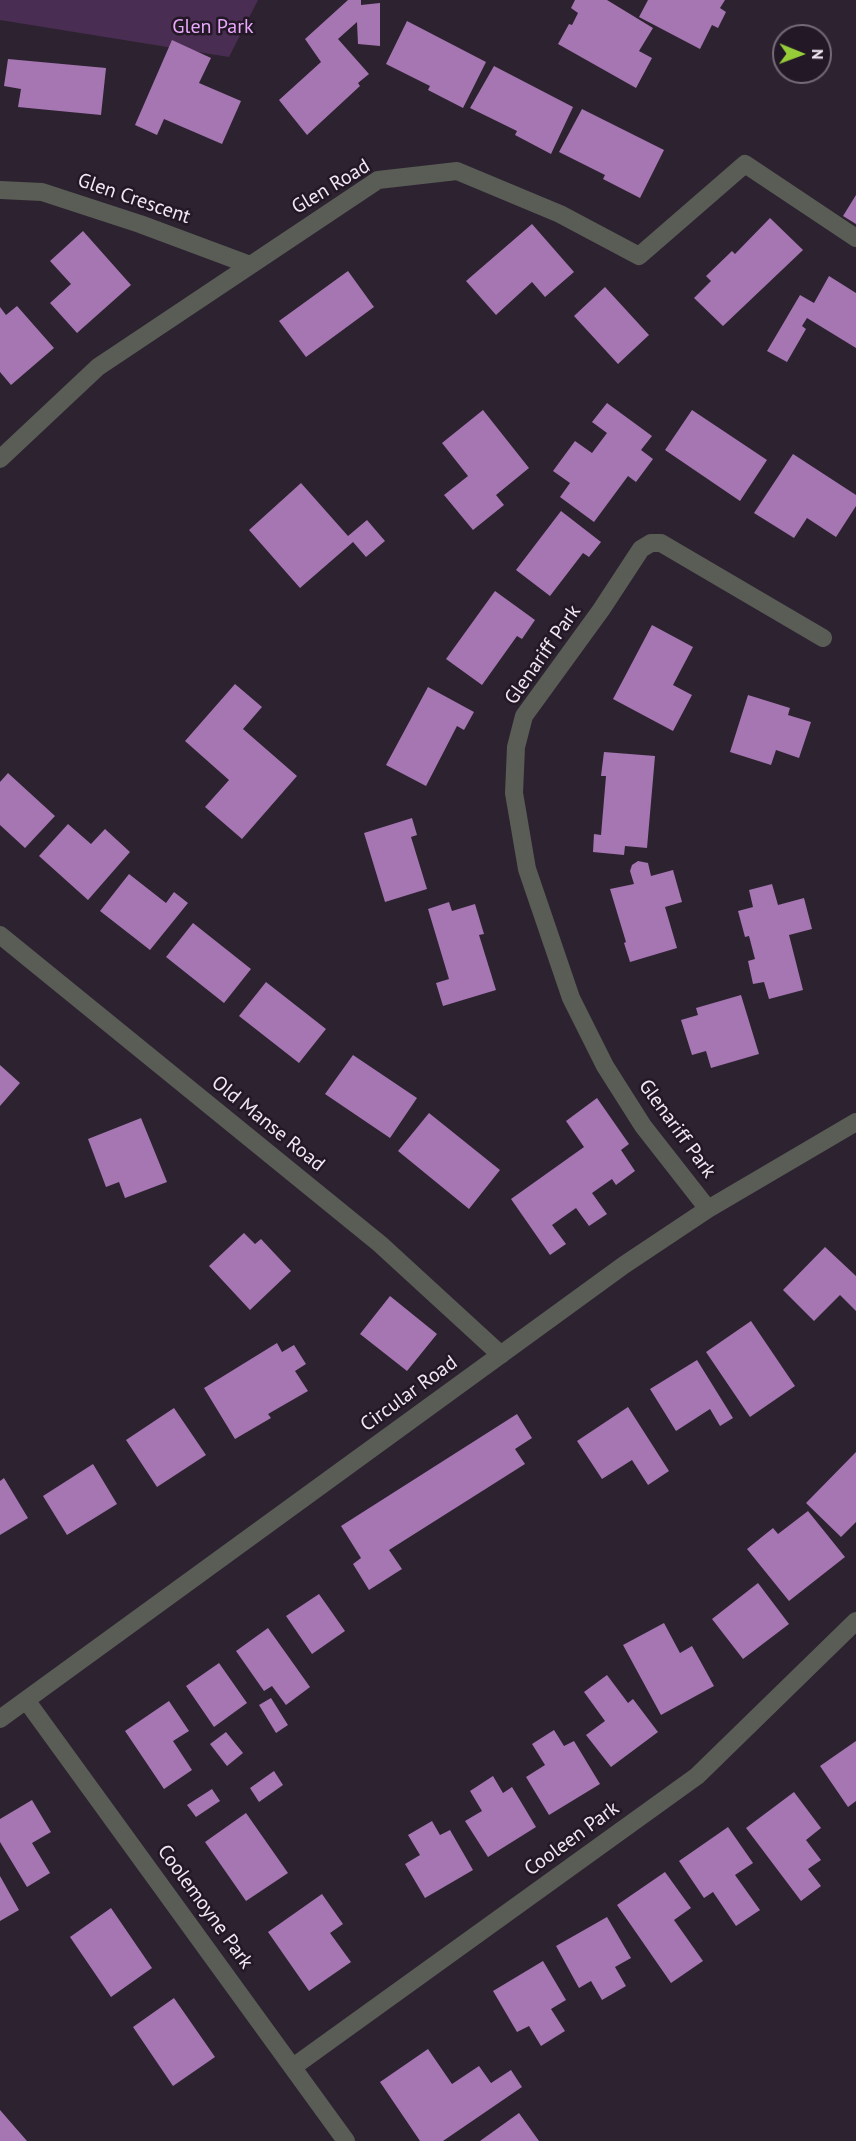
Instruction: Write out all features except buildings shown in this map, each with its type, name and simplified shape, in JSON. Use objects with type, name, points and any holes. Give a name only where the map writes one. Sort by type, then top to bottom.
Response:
[{"type":"street","name":"Glen Road","points":[[0,459],[98,367],[378,180],[457,171],[560,214],[639,256],[745,164],[856,238]]},
{"type":"street","name":"Glen Crescent","points":[[0,190],[42,192],[140,224],[250,265]]},
{"type":"street","name":"Glenariff Park","points":[[708,1209],[644,1126],[605,1066],[571,998],[527,869],[514,793],[516,747],[525,716],[601,610],[641,549],[651,543],[661,543],[823,638]]},
{"type":"street","name":"Old Manse Road","points":[[0,934],[380,1244],[501,1355]]},
{"type":"street","name":"Circular Road","points":[[0,1719],[624,1265],[708,1209],[856,1122]]},
{"type":"street","name":"Cooleen Park","points":[[293,2067],[697,1776],[856,1620]]},
{"type":"street","name":"Coolemoyne Park","points":[[26,1700],[346,2141]]},
{"type":"green space","name":"Glen Park","points":[[0,0],[258,0],[229,57],[0,20]]}]
